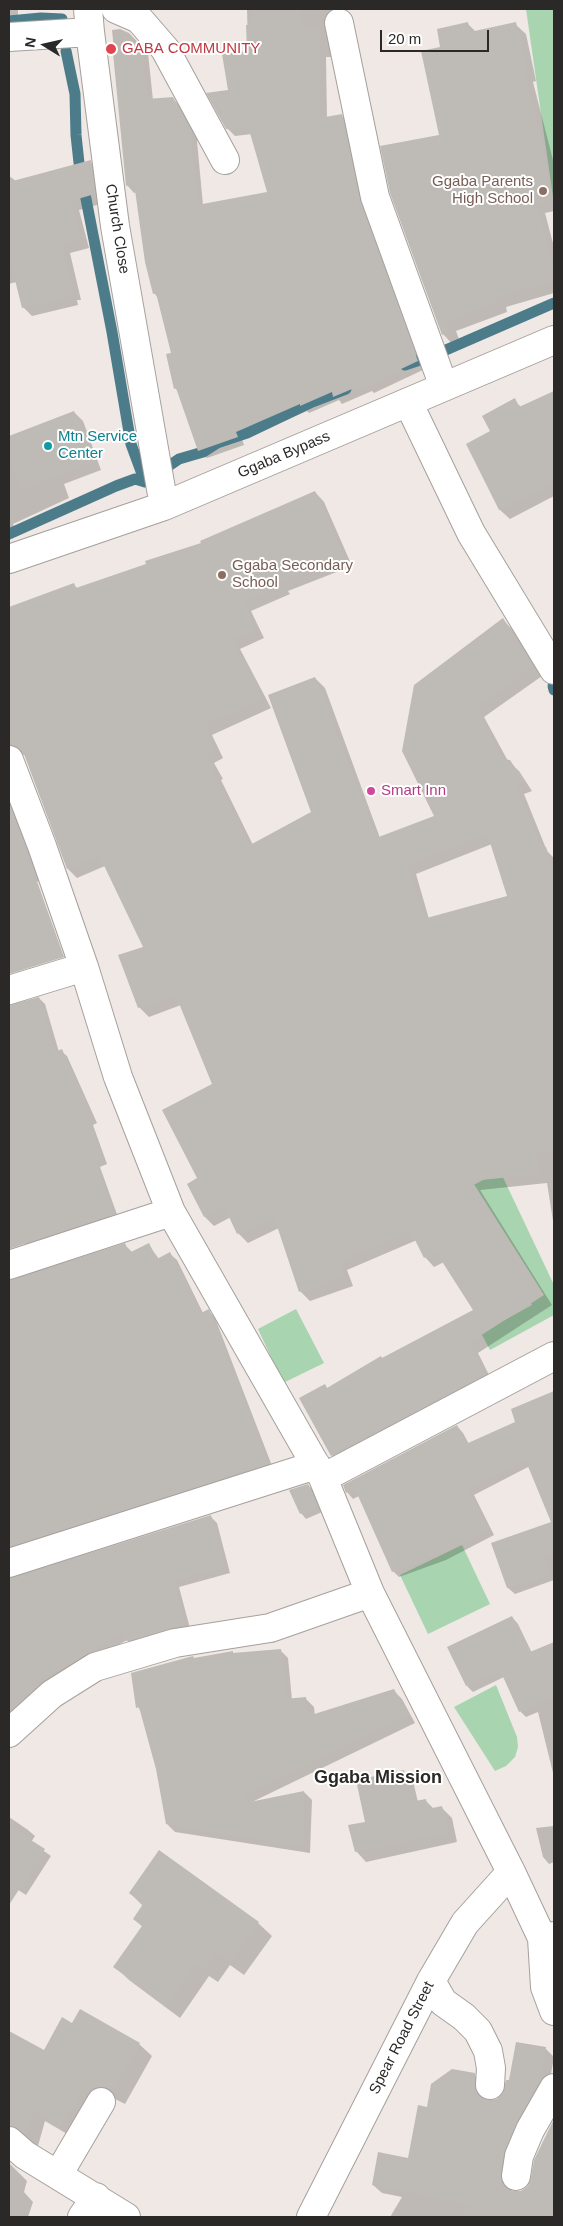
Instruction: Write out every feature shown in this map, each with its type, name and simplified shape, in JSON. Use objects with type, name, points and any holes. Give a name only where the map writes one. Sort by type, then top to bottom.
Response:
[{"type":"street","points":[[116,9],[139,19],[165,49],[225,160]]},
{"type":"street","name":"Church Close","points":[[9,37],[89,21],[115,226],[164,506]]},
{"type":"street","points":[[339,23],[375,197],[444,387]]},
{"type":"street","name":"Ggaba Bypass","points":[[9,560],[164,506],[554,340]]},
{"type":"street","points":[[408,402],[471,533],[554,670]]},
{"type":"street","points":[[9,760],[42,846],[84,967],[118,1077],[171,1212],[319,1472],[370,1593],[511,1872],[548,1937],[545,1987],[554,2011]]},
{"type":"street","points":[[9,990],[84,967]]},
{"type":"street","points":[[9,1265],[171,1212]]},
{"type":"street","points":[[9,1563],[319,1472],[554,1356]]},
{"type":"street","points":[[9,1734],[52,1694],[95,1667],[175,1643],[270,1628],[370,1593]]},
{"type":"street","name":"Spear Road Street","points":[[311,2217],[431,1981],[465,1923],[511,1872]]},
{"type":"street","points":[[431,1981],[444,2002],[464,2017],[478,2031],[488,2051],[491,2068],[490,2085]]},
{"type":"street","points":[[516,2176],[519,2156],[530,2130],[554,2088]]},
{"type":"street","points":[[58,2175],[101,2102]]},
{"type":"street","points":[[9,2141],[24,2155],[58,2175],[89,2207],[126,2217]]},
{"type":"green space","points":[[526,9],[554,9],[554,204]]},
{"type":"green space","points":[[500,1171],[554,1285],[554,1315],[490,1350],[481,1333],[532,1305],[515,1273],[428,1209]]},
{"type":"green space","points":[[296,1309],[324,1363],[283,1383],[258,1329]]},
{"type":"green space","points":[[462,1545],[490,1604],[428,1634],[400,1575]]},
{"type":"green space","points":[[496,1685],[517,1737],[518,1747],[515,1757],[506,1766],[495,1771],[454,1707]]},
{"type":"building","points":[[252,9],[301,9],[301,27],[318,26],[320,118],[342,114],[360,202],[418,361],[365,386],[364,384],[333,397],[332,392],[300,406],[300,404],[236,432],[238,437],[198,451],[176,388],[174,389],[166,354],[171,353],[156,293],[153,294],[145,262],[134,183],[126,186],[113,53],[141,49],[147,99],[173,97],[193,133],[190,134],[197,205],[267,192],[248,126],[226,129],[206,93],[228,90],[222,54],[247,51],[246,25],[253,25]]},
{"type":"building","points":[[468,22],[470,32],[516,22],[526,71],[523,72],[541,137],[549,177],[546,177],[550,200],[535,202],[554,271],[554,280],[496,296],[497,302],[447,320],[451,332],[442,335],[390,193],[380,146],[439,135],[421,51],[440,47],[437,29]]},
{"type":"building","points":[[91,160],[95,194],[71,201],[80,239],[61,244],[72,291],[69,292],[70,295],[22,308],[9,256],[9,182]]},
{"type":"building","points":[[554,391],[554,482],[499,510],[466,444],[490,431],[482,416],[515,398],[519,407]]},
{"type":"building","name":"Mtn Service Center","points":[[74,411],[93,461],[20,489],[9,457],[9,436]]},
{"type":"building","points":[[315,491],[344,557],[314,570],[312,567],[280,581],[281,584],[242,601],[255,629],[231,639],[262,698],[203,725],[214,748],[206,753],[214,769],[212,770],[250,845],[311,812],[268,695],[315,677],[376,838],[434,816],[402,751],[414,685],[503,618],[533,666],[476,707],[503,759],[510,760],[524,781],[515,785],[542,848],[546,847],[554,874],[554,1152],[536,1153],[539,1174],[472,1181],[544,1295],[469,1343],[485,1373],[331,1456],[299,1398],[325,1384],[327,1388],[381,1356],[382,1358],[473,1310],[436,1252],[424,1258],[410,1230],[339,1261],[344,1276],[299,1292],[274,1217],[237,1234],[224,1206],[204,1217],[187,1184],[197,1178],[162,1110],[212,1084],[178,1001],[174,995],[138,1008],[118,955],[143,947],[99,855],[67,869],[24,754],[18,748],[9,745],[9,607],[74,583],[76,588],[146,564],[145,561],[201,543],[200,541]],"holes":[[[487,833],[507,896],[423,919],[407,864]]]},
{"type":"building","points":[[9,803],[64,957],[9,974]]},
{"type":"building","points":[[39,997],[55,1052],[62,1049],[92,1118],[88,1119],[102,1159],[95,1161],[114,1214],[9,1249],[9,1005]]},
{"type":"building","points":[[125,1243],[129,1253],[149,1243],[157,1259],[170,1252],[201,1313],[209,1309],[268,1464],[9,1547],[9,1280]]},
{"type":"building","points":[[554,1391],[554,1550],[543,1556],[550,1574],[507,1588],[491,1543],[551,1522],[525,1459],[468,1488],[488,1529],[439,1554],[392,1572],[355,1489],[346,1493],[343,1485],[457,1425],[466,1444],[515,1422],[511,1409]]},
{"type":"building","points":[[308,1484],[317,1506],[300,1514],[289,1490]]},
{"type":"building","points":[[211,1515],[224,1566],[173,1580],[185,1626],[126,1641],[125,1631],[36,1682],[38,1686],[9,1712],[9,1578]]},
{"type":"building","points":[[512,1616],[530,1652],[554,1642],[554,1695],[519,1712],[500,1670],[466,1686],[447,1647]]},
{"type":"building","points":[[281,1649],[285,1699],[306,1697],[308,1716],[394,1689],[408,1715],[242,1795],[245,1803],[304,1791],[302,1846],[166,1824],[156,1769],[139,1707],[136,1708],[131,1673],[193,1656],[194,1658],[233,1651],[233,1653]]},
{"type":"building","points":[[404,1770],[410,1802],[426,1799],[428,1809],[442,1806],[448,1832],[355,1852],[348,1825],[365,1822],[356,1780]]},
{"type":"building","points":[[9,1826],[45,1849],[9,1905]]},
{"type":"building","points":[[159,1850],[259,1922],[230,1962],[216,1952],[203,1970],[195,1964],[166,2005],[113,1967],[142,1926],[133,1919],[143,1904],[129,1893]]},
{"type":"building","points":[[80,2009],[140,2043],[112,2092],[102,2086],[93,2089],[90,2087],[87,2092],[82,2090],[61,2126],[33,2110],[25,2134],[19,2129],[9,2126],[9,2031],[44,2050],[62,2017],[72,2023]]},
{"type":"building","points":[[516,2042],[546,2047],[539,2082],[516,2122],[505,2150],[501,2181],[506,2188],[513,2191],[521,2191],[528,2186],[534,2160],[554,2119],[554,2217],[463,2217],[471,2204],[372,2185],[378,2152],[408,2158],[418,2105],[427,2107],[431,2084],[452,2069],[475,2073],[476,2092],[482,2098],[489,2100],[497,2099],[503,2093],[506,2080],[509,2080]]},
{"type":"waterway","points":[[9,21],[41,18],[62,19]]},
{"type":"waterway","points":[[66,51],[75,94],[79,163],[112,332],[131,444],[145,482]]},
{"type":"waterway","points":[[405,365],[432,356],[554,303]]},
{"type":"waterway","points":[[145,482],[179,459],[203,452],[217,443],[247,433],[312,402],[346,389]]},
{"type":"waterway","points":[[9,534],[116,486],[135,479],[145,482]]},
{"type":"waterway","points":[[553,686],[554,690]]},
{"type":"place","name":"GABA COMMUNITY","points":[[111,49]]},
{"type":"place","name":"Ggaba Parents High School","points":[[543,191]]},
{"type":"place","name":"Mtn Service Center","points":[[48,446]]},
{"type":"place","name":"Ggaba Secondary School","points":[[222,575]]},
{"type":"place","name":"Smart Inn","points":[[371,791]]},
{"type":"district","name":"Ggaba Mission","points":[[378,1778]]}]
